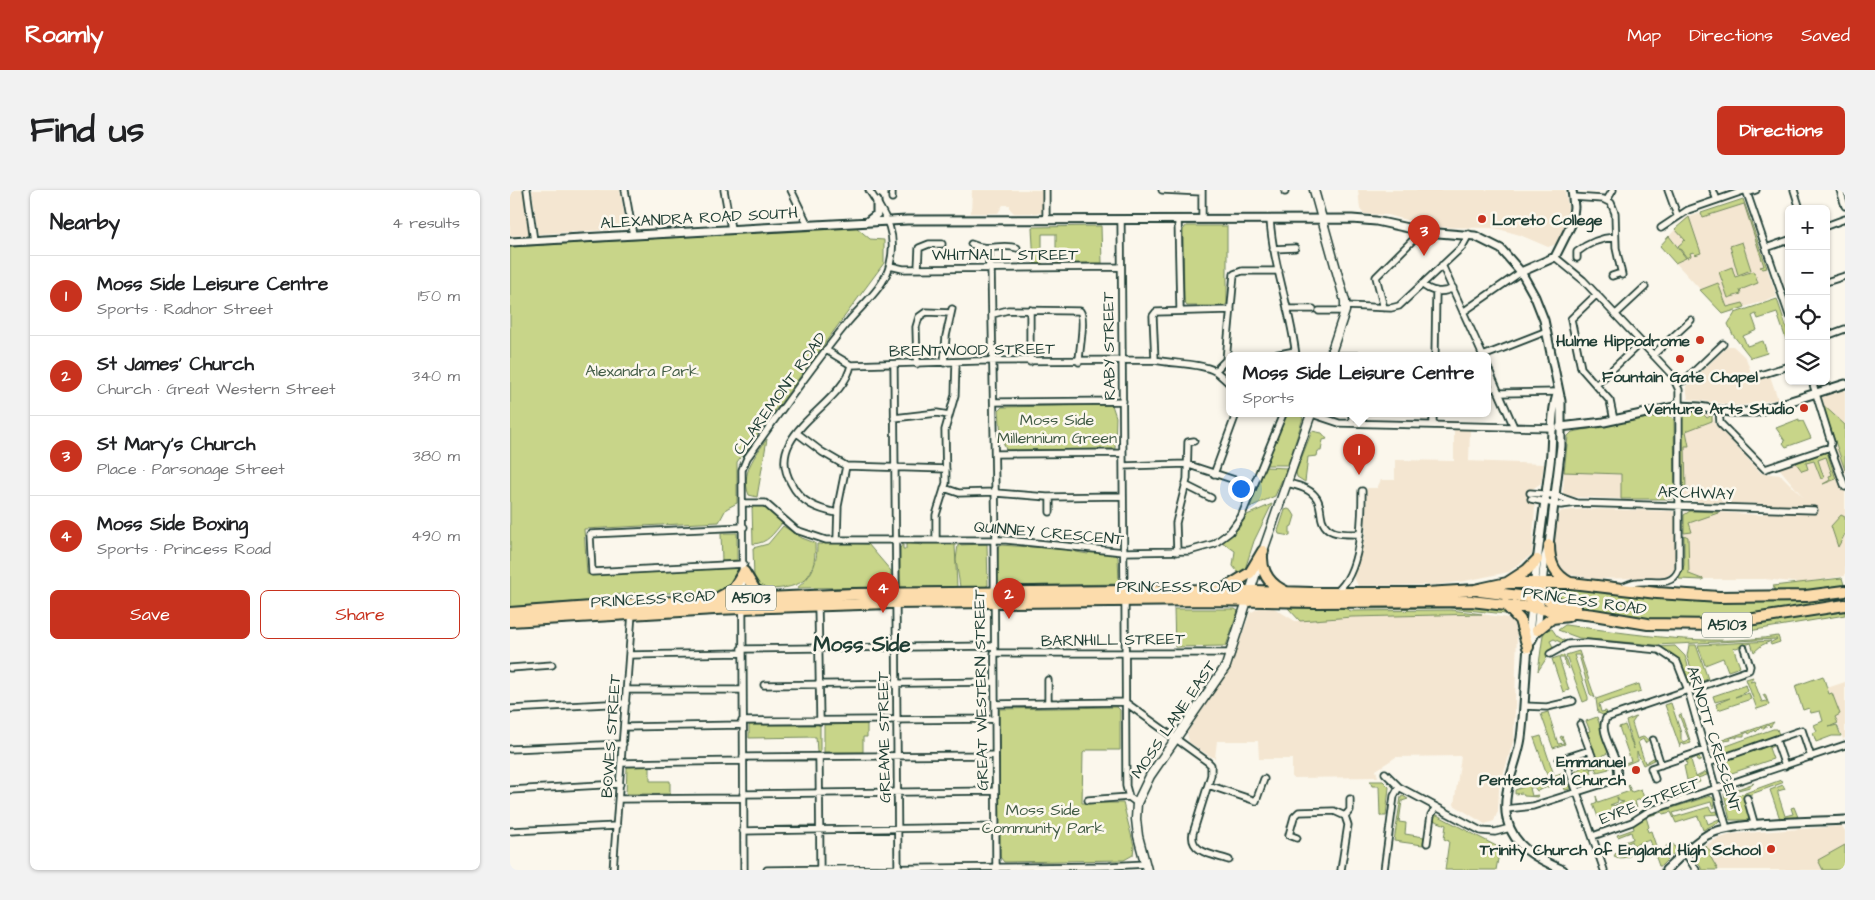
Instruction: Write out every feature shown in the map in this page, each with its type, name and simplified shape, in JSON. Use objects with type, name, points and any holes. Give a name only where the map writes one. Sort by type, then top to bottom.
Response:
[{"type":"highway","points":[[1548,545],[1553,568],[1562,578],[1571,583]]},
{"type":"highway","points":[[1223,590],[1250,573],[1263,551]]},
{"type":"highway","points":[[1263,551],[1262,566],[1267,577],[1276,586],[1288,592]]},
{"type":"highway","points":[[1508,583],[1528,570],[1537,560]]},
{"type":"highway","points":[[744,568],[755,590],[769,597]]},
{"type":"highway","points":[[706,600],[723,596],[733,590],[744,568]]},
{"type":"highway","name":"PRINCESS ROAD","points":[[1125,596],[1223,590],[1250,596],[1288,592],[1426,593],[1475,590],[1508,583],[1571,583],[1719,597],[1806,596],[1845,591]]},
{"type":"highway","points":[[1536,603],[1538,583]]},
{"type":"highway","points":[[1475,590],[1536,603],[1552,601],[1589,609],[1608,617]]},
{"type":"highway","name":"PRINCESS ROAD","points":[[510,613],[742,603],[769,597],[1250,596],[1471,600],[1505,604],[1536,603],[1648,624],[1726,625],[1845,605]]},
{"type":"highway","name":"PRINCESS ROAD","points":[[510,621],[706,600],[818,605],[896,598]]},
{"type":"highway","points":[[1505,604],[1520,620],[1528,648]]},
{"type":"highway","points":[[1537,630],[1557,616],[1594,614]]},
{"type":"main road","points":[[1314,190],[1345,309],[1331,352]]},
{"type":"main road","name":"MOSS LANE EAST","points":[[1147,867],[1138,836],[1137,803],[1144,786],[1222,673],[1231,653],[1263,551],[1310,417]]},
{"type":"street","points":[[527,190],[534,241]]},
{"type":"street","points":[[625,190],[633,235]]},
{"type":"street","points":[[724,190],[731,229]]},
{"type":"street","points":[[791,190],[808,225]]},
{"type":"street","points":[[869,190],[889,220],[892,250],[890,266]]},
{"type":"street","points":[[892,190],[892,198]]},
{"type":"street","points":[[1046,190],[1046,220]]},
{"type":"street","points":[[1162,190],[1202,191],[1202,219]]},
{"type":"street","points":[[1608,200],[1613,190]]},
{"type":"street","points":[[1668,190],[1677,215]]},
{"type":"street","points":[[1713,190],[1716,200]]},
{"type":"street","points":[[1662,228],[1672,223],[1677,215],[1716,200],[1756,190]]},
{"type":"street","points":[[1794,190],[1799,205]]},
{"type":"street","points":[[1840,190],[1845,206]]},
{"type":"street","points":[[1746,191],[1785,295]]},
{"type":"street","points":[[1463,312],[1521,272],[1555,257],[1572,223],[1572,194],[1608,200]]},
{"type":"street","points":[[1608,200],[1615,212],[1615,238],[1621,273]]},
{"type":"street","points":[[867,221],[877,214],[876,201]]},
{"type":"street","points":[[1270,219],[1273,249],[1288,309],[1295,352]]},
{"type":"street","name":"ALEXANDRA ROAD SOUTH","points":[[510,242],[889,220],[1270,219],[1376,221],[1418,230],[1469,234],[1488,241],[1501,249],[1521,272],[1537,302],[1547,331],[1561,401],[1562,426],[1554,499],[1548,545],[1538,583]]},
{"type":"street","points":[[1830,225],[1845,219]]},
{"type":"street","name":"RABY STREET","points":[[1121,220],[1120,340],[1123,400],[1126,786],[1129,797]]},
{"type":"street","points":[[1178,220],[1180,309]]},
{"type":"street","points":[[1384,308],[1376,277],[1414,240],[1418,230]]},
{"type":"street","points":[[1288,309],[1316,310],[1399,306],[1462,246],[1469,234]]},
{"type":"street","points":[[1577,258],[1577,252],[1603,238],[1615,238]]},
{"type":"street","points":[[1766,248],[1785,241]]},
{"type":"street","points":[[918,268],[919,248],[929,244],[942,244]]},
{"type":"street","points":[[971,244],[989,249],[1004,246],[1017,248]]},
{"type":"street","points":[[1273,249],[1295,248]]},
{"type":"street","name":"GREAT WESTERN STREET","points":[[989,249],[993,314],[996,454],[993,597],[996,869]]},
{"type":"street","points":[[1555,257],[1580,276],[1654,354],[1672,375],[1677,384],[1679,406],[1680,565],[1677,574],[1666,582],[1636,582],[1618,588]]},
{"type":"street","points":[[1442,265],[1481,352]]},
{"type":"street","name":"WHITNALL STREET","points":[[890,266],[918,268],[1120,267]]},
{"type":"street","name":"CLAREMONT ROAD","points":[[744,870],[741,651],[744,568],[744,464],[826,350],[874,291],[890,266]]},
{"type":"street","points":[[1612,276],[1621,273],[1627,268]]},
{"type":"street","points":[[1228,352],[1232,280],[1236,272],[1279,271]]},
{"type":"street","points":[[1830,281],[1845,276]]},
{"type":"street","points":[[1422,284],[1428,290],[1448,291],[1453,288]]},
{"type":"street","points":[[1616,314],[1645,287]]},
{"type":"street","points":[[1435,352],[1436,291]]},
{"type":"street","points":[[1597,294],[1571,319],[1581,368],[1611,402],[1614,420]]},
{"type":"street","points":[[1155,360],[1154,314],[1159,311],[1180,309],[1231,310]]},
{"type":"street","points":[[993,314],[1008,310],[1080,311],[1084,320],[1079,342],[1079,362]]},
{"type":"street","points":[[1030,310],[1030,362]]},
{"type":"street","points":[[917,364],[916,327],[919,317],[931,312],[952,311],[946,336],[944,363]]},
{"type":"street","points":[[1654,354],[1691,320]]},
{"type":"street","points":[[1830,335],[1845,330]]},
{"type":"street","points":[[1491,353],[1547,331]]},
{"type":"street","points":[[1596,385],[1641,342]]},
{"type":"street","points":[[1677,384],[1684,380],[1723,344]]},
{"type":"street","points":[[826,350],[851,365],[849,372],[836,390],[797,433],[786,452],[788,478],[792,486],[808,504],[818,509],[837,513]]},
{"type":"street","name":"BRENTWOOD STREET","points":[[851,365],[1155,360],[1176,365],[1196,365],[1215,371]]},
{"type":"street","points":[[936,539],[936,516],[944,488],[946,469],[946,430],[955,395],[956,362]]},
{"type":"street","points":[[1226,362],[1215,371],[1226,381]]},
{"type":"street","name":"GREAME STREET","points":[[894,364],[898,869]]},
{"type":"street","points":[[1757,376],[1785,367]]},
{"type":"street","points":[[1491,375],[1514,427]]},
{"type":"street","points":[[1320,417],[1332,421],[1352,423],[1554,428],[1614,420],[1679,406],[1699,406],[1719,410],[1756,412],[1845,384]]},
{"type":"street","points":[[1813,385],[1830,447],[1845,487]]},
{"type":"street","points":[[1491,390],[1558,392],[1554,400],[1554,428],[1537,560],[1538,583]]},
{"type":"street","points":[[994,402],[1123,400]]},
{"type":"street","points":[[1719,410],[1720,423],[1765,469],[1830,447]]},
{"type":"street","points":[[894,418],[937,413],[949,415]]},
{"type":"street","points":[[1214,474],[1235,417]]},
{"type":"street","name":"QUINNEY CRESCENT","points":[[743,503],[765,503],[796,530],[816,538],[838,540],[995,540],[1124,552],[1189,551],[1214,544],[1230,532],[1241,517],[1282,417]]},
{"type":"street","points":[[1352,417],[1352,423]]},
{"type":"street","points":[[1433,425],[1434,417]]},
{"type":"street","points":[[797,433],[822,452],[846,466],[946,469]]},
{"type":"street","points":[[1177,552],[1176,523],[1185,485],[1188,442],[1194,441]]},
{"type":"street","points":[[996,454],[1123,452]]},
{"type":"street","points":[[1123,466],[1186,464],[1253,486]]},
{"type":"street","points":[[838,540],[837,513],[846,466]]},
{"type":"street","points":[[1287,482],[1315,495],[1320,505],[1322,522],[1329,530],[1340,534],[1360,534]]},
{"type":"street","points":[[1185,485],[1197,489],[1203,499],[1211,498]]},
{"type":"street","points":[[944,488],[959,493],[996,492],[1050,497],[1123,496]]},
{"type":"street","points":[[1334,593],[1348,578],[1360,534],[1362,491]]},
{"type":"street","name":"ARCHWAY","points":[[1531,496],[1565,502],[1814,510]]},
{"type":"street","points":[[1050,497],[1050,512]]},
{"type":"street","points":[[744,527],[590,534],[592,572],[744,568]]},
{"type":"street","points":[[1348,578],[1355,590],[1362,593]]},
{"type":"street","points":[[1528,648],[1537,630],[1536,603]]},
{"type":"street","points":[[1536,603],[1528,648],[1520,742],[1506,792],[1506,809],[1510,828],[1519,844],[1530,854],[1563,870]]},
{"type":"street","points":[[818,605],[820,721]]},
{"type":"street","name":"BOWES STREET","points":[[613,870],[632,609]]},
{"type":"street","points":[[1554,642],[1558,648]]},
{"type":"street","name":"ARNOTT CRESCENT","points":[[1550,654],[1558,648],[1576,642],[1659,650],[1678,662],[1688,690],[1727,829]]},
{"type":"street","points":[[629,655],[819,648],[994,646]]},
{"type":"street","points":[[1506,809],[1528,807],[1607,783],[1616,777],[1617,766],[1604,727],[1606,718],[1749,670],[1750,666],[1744,648]]},
{"type":"street","name":"BARNHILL STREET","points":[[994,653],[1231,653]]},
{"type":"street","points":[[510,668],[552,666]]},
{"type":"street","points":[[1048,680],[1048,703]]},
{"type":"street","points":[[764,685],[994,682]]},
{"type":"street","points":[[627,690],[742,690]]},
{"type":"street","points":[[1524,706],[1547,707],[1573,701]]},
{"type":"street","points":[[510,708],[626,702]]},
{"type":"street","points":[[994,704],[1125,702],[1211,765],[1211,775],[1192,841],[1199,850],[1229,860]]},
{"type":"street","points":[[624,727],[897,719],[995,719]]},
{"type":"street","points":[[1580,724],[1591,753],[1562,759],[1577,792],[1604,870]]},
{"type":"street","points":[[1708,763],[1802,730],[1811,757]]},
{"type":"street","points":[[1653,740],[1662,765]]},
{"type":"street","points":[[1776,740],[1785,766]]},
{"type":"street","points":[[510,749],[623,744]]},
{"type":"street","name":"EYRE STREET","points":[[1593,836],[1632,822],[1648,811],[1716,790],[1845,745]]},
{"type":"street","points":[[1655,779],[1651,768],[1705,750]]},
{"type":"street","points":[[621,763],[819,757],[995,755]]},
{"type":"street","points":[[819,757],[820,870]]},
{"type":"street","points":[[1385,773],[1399,787],[1483,832],[1502,831],[1510,828]]},
{"type":"street","points":[[1208,785],[1256,801],[1264,779]]},
{"type":"street","points":[[510,790],[620,784]]},
{"type":"street","points":[[1384,870],[1394,796],[1399,787]]},
{"type":"street","points":[[619,799],[819,793],[995,791]]},
{"type":"street","points":[[1088,800],[1125,799],[1129,797],[1137,803]]},
{"type":"street","points":[[1747,798],[1755,826]]},
{"type":"street","points":[[1345,816],[1350,810],[1350,799]]},
{"type":"street","points":[[1427,843],[1432,815],[1436,807]]},
{"type":"street","points":[[1297,838],[1289,835],[1294,817],[1299,812],[1334,810],[1345,816],[1348,825],[1341,870]]},
{"type":"street","points":[[1666,870],[1705,836],[1727,829],[1845,820]]},
{"type":"street","points":[[510,831],[617,826]]},
{"type":"street","points":[[743,831],[996,827]]},
{"type":"street","points":[[1685,852],[1696,870]]},
{"type":"street","points":[[767,870],[1147,867]]},
{"type":"shaded area","points":[[510,190],[523,190],[530,235],[510,236]]},
{"type":"shaded area","points":[[532,190],[620,190],[626,225],[624,229],[538,234]]},
{"type":"shaded area","points":[[972,190],[1042,190],[1042,213],[1014,213],[1010,209],[1010,205],[1003,205],[998,213],[971,213]]},
{"type":"shaded area","name":"Loreto College","points":[[1358,190],[1565,190],[1569,213],[1565,229],[1557,244],[1548,247],[1520,235],[1495,228],[1431,227],[1388,215],[1364,214],[1360,209]]},
{"type":"shaded area","points":[[1743,199],[1777,297],[1723,314],[1660,246],[1686,218]]},
{"type":"shaded area","points":[[1728,346],[1733,346],[1746,358],[1754,381],[1770,376],[1778,399],[1740,406],[1688,399],[1686,386]]},
{"type":"shaded area","points":[[1845,389],[1845,576],[1800,583],[1765,579],[1679,579],[1684,565],[1685,512],[1763,515],[1764,504],[1700,502],[1685,498],[1683,491],[1684,414],[1693,412],[1712,415],[1716,425],[1761,473],[1781,475],[1803,497],[1779,468],[1836,447],[1821,397]]},
{"type":"shaded area","points":[[1454,430],[1470,430],[1469,461],[1466,461],[1544,464],[1541,483],[1531,490],[1531,502],[1535,506],[1532,554],[1509,572],[1465,581],[1436,585],[1358,586],[1353,575],[1365,536],[1367,488],[1377,488],[1381,480],[1395,480],[1395,460],[1454,461]]},
{"type":"shaded area","points":[[1564,472],[1622,474],[1621,499],[1576,497],[1563,494]]},
{"type":"shaded area","points":[[1585,509],[1673,511],[1676,518],[1676,565],[1674,570],[1666,577],[1598,579],[1566,574],[1559,568],[1554,553],[1557,515],[1562,511]]},
{"type":"shaded area","points":[[1259,608],[1274,608],[1295,621],[1352,617],[1482,614],[1514,619],[1517,632],[1514,739],[1499,789],[1498,811],[1494,821],[1485,824],[1454,805],[1461,756],[1396,757],[1376,770],[1378,777],[1292,778],[1292,759],[1259,759],[1258,741],[1217,741],[1215,758],[1189,742],[1187,733],[1230,668],[1250,613]]},
{"type":"shaded area","points":[[1845,682],[1845,738],[1843,739],[1835,716],[1832,693],[1829,694],[1827,688]]},
{"type":"shaded area","name":"Trinity Church of England High School","points":[[1842,826],[1845,831],[1845,870],[1702,870],[1693,852],[1717,839],[1732,834]]},
{"type":"green space","points":[[1743,199],[1767,268],[1763,269],[1760,267],[1764,266],[1744,204],[1703,217],[1701,213]]},
{"type":"green space","points":[[1689,217],[1701,253],[1695,255],[1694,252],[1690,253],[1691,256],[1687,258],[1678,246],[1685,240],[1675,229]]},
{"type":"green space","points":[[1101,226],[1102,263],[1056,263],[1056,234],[1042,234],[1042,264],[1034,264],[1032,227]]},
{"type":"green space","points":[[1186,226],[1227,226],[1227,304],[1224,306],[1187,306],[1184,302],[1183,230]]},
{"type":"green space","name":"Alexandra Park","points":[[856,227],[870,239],[884,240],[884,263],[737,462],[737,503],[726,509],[719,522],[584,529],[587,574],[738,568],[729,587],[721,592],[621,594],[588,601],[510,607],[510,247]]},
{"type":"green space","points":[[1669,236],[1686,258],[1675,263],[1660,246]]},
{"type":"green space","points":[[1742,242],[1751,270],[1738,275],[1730,246]]},
{"type":"green space","points":[[1732,267],[1735,277],[1754,271],[1758,283],[1740,290],[1741,294],[1728,298],[1719,272]]},
{"type":"green space","points":[[1718,283],[1727,307],[1743,303],[1745,307],[1723,314],[1700,290]]},
{"type":"green space","points":[[1777,299],[1785,323],[1785,336],[1777,313],[1758,319],[1756,314],[1752,316],[1757,330],[1743,336],[1747,346],[1763,341],[1767,353],[1751,358],[1733,335],[1728,324],[1735,313]]},
{"type":"green space","points":[[1822,404],[1845,425],[1845,470]]},
{"type":"green space","name":"Moss Side Millennium Green","points":[[1112,405],[1116,417],[1115,449],[1006,450],[1001,435],[999,410],[1002,407]]},
{"type":"green space","points":[[1702,413],[1707,418],[1712,415],[1712,421],[1686,431],[1689,446],[1685,446],[1686,491],[1683,491],[1682,417],[1684,414]]},
{"type":"green space","points":[[1669,414],[1674,420],[1675,494],[1672,499],[1621,499],[1621,474],[1564,472],[1568,436],[1572,432]]},
{"type":"green space","points":[[1285,417],[1302,417],[1288,465],[1266,465]]},
{"type":"green space","points":[[1799,419],[1799,422],[1803,421],[1811,438],[1786,447],[1783,443],[1785,441],[1776,428]]},
{"type":"green space","points":[[1312,431],[1322,433],[1327,439],[1323,440],[1321,451],[1318,451],[1317,456],[1308,457],[1305,482],[1297,477],[1296,472]]},
{"type":"green space","points":[[767,439],[757,497],[749,495],[746,479],[750,465]]},
{"type":"green space","points":[[1827,452],[1836,479],[1823,484],[1830,480],[1829,476],[1832,475],[1826,457],[1818,460],[1824,478],[1821,479],[1814,461],[1806,463],[1808,469],[1802,471],[1796,463]]},
{"type":"green space","points":[[1265,467],[1287,468],[1275,496],[1250,507]]},
{"type":"green space","points":[[1272,504],[1254,541],[1245,569],[1240,575],[1233,566],[1235,551],[1222,542],[1239,528],[1247,515]]},
{"type":"green space","points":[[752,505],[766,508],[782,523],[766,540],[753,544]]},
{"type":"green space","points":[[1288,509],[1295,516],[1290,527],[1290,536],[1279,534],[1278,531],[1285,510]]},
{"type":"green space","points":[[1690,511],[1718,513],[1689,523],[1692,532],[1684,533],[1684,515]]},
{"type":"green space","points":[[1841,515],[1845,517],[1845,534],[1838,547],[1831,526]]},
{"type":"green space","points":[[783,526],[802,538],[815,543],[815,557],[812,567],[808,576],[795,585],[785,588],[762,589],[754,578],[753,548],[768,544]]},
{"type":"green space","points":[[721,533],[737,533],[737,560],[722,561]]},
{"type":"green space","points":[[1684,535],[1688,537],[1689,574],[1703,578],[1703,580],[1679,579],[1684,565]]},
{"type":"green space","points":[[824,542],[868,544],[891,571],[891,587],[797,588],[813,569],[817,544],[823,544]]},
{"type":"green space","points":[[906,543],[922,545],[924,543],[944,543],[945,545],[955,545],[957,587],[900,587],[900,548],[903,544],[903,549],[906,549]]},
{"type":"green space","points":[[987,544],[988,585],[985,587],[960,587],[956,560],[958,545]]},
{"type":"green space","points":[[1000,545],[1076,550],[1076,552],[1088,554],[1089,551],[1115,554],[1118,557],[1119,584],[999,586],[997,584],[998,547]]},
{"type":"green space","points":[[1842,578],[1845,588],[1776,593],[1773,586]]},
{"type":"green space","points":[[1553,588],[1607,591],[1845,594],[1845,601],[1707,623],[1640,620],[1553,600]]},
{"type":"green space","points":[[1366,606],[1500,607],[1515,615],[1449,608],[1366,609]]},
{"type":"green space","points":[[1288,608],[1344,608],[1351,611],[1451,610],[1482,614],[1352,617],[1300,621]]},
{"type":"green space","points":[[1845,608],[1845,615],[1749,631],[1752,625]]},
{"type":"green space","points":[[1174,609],[1235,609],[1238,611],[1226,646],[1175,647]]},
{"type":"green space","points":[[1565,625],[1698,640],[1751,639],[1778,636],[1780,642],[1771,645],[1770,643],[1777,639],[1656,645],[1579,638],[1558,630]]},
{"type":"green space","points":[[1552,629],[1557,636],[1565,641],[1562,643],[1554,639],[1550,641],[1553,647],[1546,654],[1548,656],[1538,671],[1543,635],[1546,630]]},
{"type":"green space","points":[[1771,641],[1762,645],[1754,652],[1751,643],[1736,648],[1733,647],[1740,667],[1728,671],[1723,658],[1705,665],[1698,645]]},
{"type":"green space","points":[[1689,645],[1696,645],[1708,679],[1696,683],[1687,656]]},
{"type":"green space","points":[[1675,646],[1685,656],[1693,682],[1689,684],[1685,671],[1679,661],[1671,653],[1658,647]]},
{"type":"green space","points":[[1579,651],[1595,698],[1590,694],[1579,655],[1574,655],[1588,697],[1588,700],[1583,702],[1566,655]]},
{"type":"green space","points":[[1564,655],[1569,669],[1565,665],[1564,658],[1559,658],[1569,690],[1563,692],[1552,659]]},
{"type":"green space","points":[[1823,676],[1829,694],[1832,693],[1840,714],[1835,717],[1838,723],[1829,727],[1837,725],[1841,736],[1832,736],[1816,742],[1813,733],[1817,731],[1814,725],[1823,721],[1820,711],[1811,713],[1809,708],[1803,710],[1795,686]]},
{"type":"green space","points":[[1753,677],[1750,682],[1754,681],[1762,702],[1767,701],[1763,695],[1765,694],[1769,705],[1757,709],[1746,679]]},
{"type":"green space","points":[[1639,684],[1641,691],[1599,704],[1601,712],[1606,711],[1607,714],[1598,713],[1596,699]]},
{"type":"green space","points":[[1746,685],[1748,691],[1735,697],[1749,693],[1751,699],[1718,710],[1716,704],[1730,698],[1715,702],[1713,696]]},
{"type":"green space","points":[[1671,703],[1681,733],[1681,740],[1684,742],[1689,740],[1679,715],[1681,714],[1691,743],[1680,744],[1680,747],[1665,705]]},
{"type":"green space","name":"Moss Side Community Park","points":[[1117,707],[1120,710],[1120,750],[1087,750],[1083,753],[1082,803],[1123,803],[1134,846],[1133,855],[1124,860],[1004,862],[1000,857],[999,709]]},
{"type":"green space","points":[[1548,712],[1558,744],[1564,743],[1560,737],[1562,736],[1565,744],[1553,748],[1541,714]]},
{"type":"green space","points":[[1597,717],[1609,752],[1602,756],[1604,764],[1609,762],[1609,769],[1597,772],[1595,768],[1600,766],[1591,769],[1590,766],[1585,768],[1590,768],[1592,773],[1581,779],[1580,772],[1575,772],[1583,766],[1580,758],[1576,758],[1584,755],[1586,760],[1595,757],[1587,732],[1590,731],[1586,721]]},
{"type":"green space","points":[[1636,717],[1632,723],[1637,739],[1643,737],[1649,740],[1645,743],[1643,739],[1638,742],[1645,763],[1655,757],[1656,759],[1643,765],[1637,752],[1637,760],[1625,765],[1623,759],[1625,763],[1631,761],[1619,727],[1625,725],[1634,749],[1626,721]]},
{"type":"green space","points":[[1774,722],[1770,727],[1768,725],[1762,729],[1761,727],[1756,732],[1755,730],[1749,734],[1748,732],[1744,734],[1744,736],[1730,738],[1731,740],[1724,741],[1724,743],[1717,743],[1718,749],[1773,729],[1777,729],[1779,735],[1715,757],[1711,744]]},
{"type":"green space","points":[[867,724],[867,737],[863,737],[863,752],[824,752],[824,725]]},
{"type":"green space","points":[[749,725],[820,725],[820,752],[817,752],[816,737],[749,738]]},
{"type":"green space","points":[[1541,736],[1554,775],[1548,777],[1534,738]]},
{"type":"green space","points":[[1773,744],[1775,745],[1769,748],[1773,759],[1726,775],[1721,762]]},
{"type":"green space","points":[[1698,756],[1702,760],[1698,762],[1697,757],[1691,760],[1696,777],[1706,772],[1707,775],[1698,778],[1700,782],[1688,785],[1687,781],[1693,779],[1687,780],[1684,766],[1687,765],[1686,760]]},
{"type":"green space","points":[[650,766],[650,781],[670,781],[670,794],[626,794],[627,767]]},
{"type":"green space","points":[[1564,772],[1567,775],[1569,779],[1570,784],[1567,776],[1563,777],[1564,781],[1537,791],[1534,787],[1530,788],[1532,796],[1538,795],[1538,797],[1524,796],[1522,793],[1515,794],[1515,790]]},
{"type":"green space","points":[[1781,780],[1782,783],[1743,797],[1750,817],[1748,820],[1730,820],[1724,794],[1754,783],[1750,787],[1730,792],[1730,798]]},
{"type":"green space","points":[[1370,781],[1383,781],[1389,787],[1386,816],[1380,816],[1379,786],[1372,786]]},
{"type":"green space","points":[[1570,784],[1570,789],[1565,790],[1564,786]]},
{"type":"green space","points":[[1628,785],[1632,792],[1641,789],[1644,798],[1635,801],[1637,809],[1634,804],[1617,810],[1615,805],[1624,802],[1619,801],[1617,797],[1618,802],[1610,805],[1614,805],[1616,810],[1603,815],[1605,821],[1602,816],[1598,817],[1593,804],[1597,802],[1596,796],[1598,802],[1630,791]]},
{"type":"green space","points":[[1783,785],[1785,789],[1778,791],[1778,794],[1785,816],[1793,814],[1791,808],[1794,807],[1798,817],[1780,819],[1770,790]]},
{"type":"green space","points":[[1403,796],[1408,799],[1402,801],[1399,822],[1406,823],[1405,834],[1424,837],[1423,845],[1394,841],[1401,797]]},
{"type":"green space","points":[[1710,796],[1713,798],[1715,807],[1713,808],[1711,802],[1673,813],[1675,817],[1709,807],[1712,812],[1717,811],[1718,814],[1705,815],[1708,824],[1719,819],[1719,822],[1703,830],[1698,816],[1676,823],[1671,812],[1663,814],[1662,812],[1646,817],[1649,827],[1647,829],[1648,832],[1651,831],[1660,858],[1669,855],[1666,846],[1673,844],[1677,850],[1661,866],[1659,866],[1650,840],[1634,845],[1635,851],[1631,855],[1623,858],[1614,856],[1616,853],[1628,853],[1633,846],[1632,841],[1621,847],[1620,844],[1633,839],[1631,832],[1618,837],[1617,835],[1634,829],[1633,825],[1647,816]]},
{"type":"green space","points":[[1435,814],[1500,848],[1496,870],[1445,870],[1449,841],[1444,839],[1446,825],[1433,820]]},
{"type":"green space","points":[[1845,845],[1845,870],[1823,870],[1818,860]]},
{"type":"green space","points":[[1705,846],[1712,852],[1710,856],[1718,870],[1702,870],[1693,852]]},
{"type":"place","name":"Loreto College","points":[[1482,219]]},
{"type":"place","name":"St Mary's Church","points":[[1424,256]]},
{"type":"place","name":"Hulme Hippodrome","points":[[1700,340]]},
{"type":"place","name":"Fountain Gate Chapel","points":[[1680,359]]},
{"type":"place","name":"Venture Arts Studio","points":[[1804,408]]},
{"type":"place","name":"Moss Side Leisure Centre","points":[[1359,475]]},
{"type":"place","name":"Moss Side Boxing","points":[[883,613]]},
{"type":"place","name":"St James' Church","points":[[1009,619]]},
{"type":"place","name":"Emmanuel Pentecostal Church","points":[[1636,770]]},
{"type":"place","name":"Trinity Church of England High School","points":[[1771,849]]},
{"type":"district","name":"Moss Side","points":[[862,644]]}]
